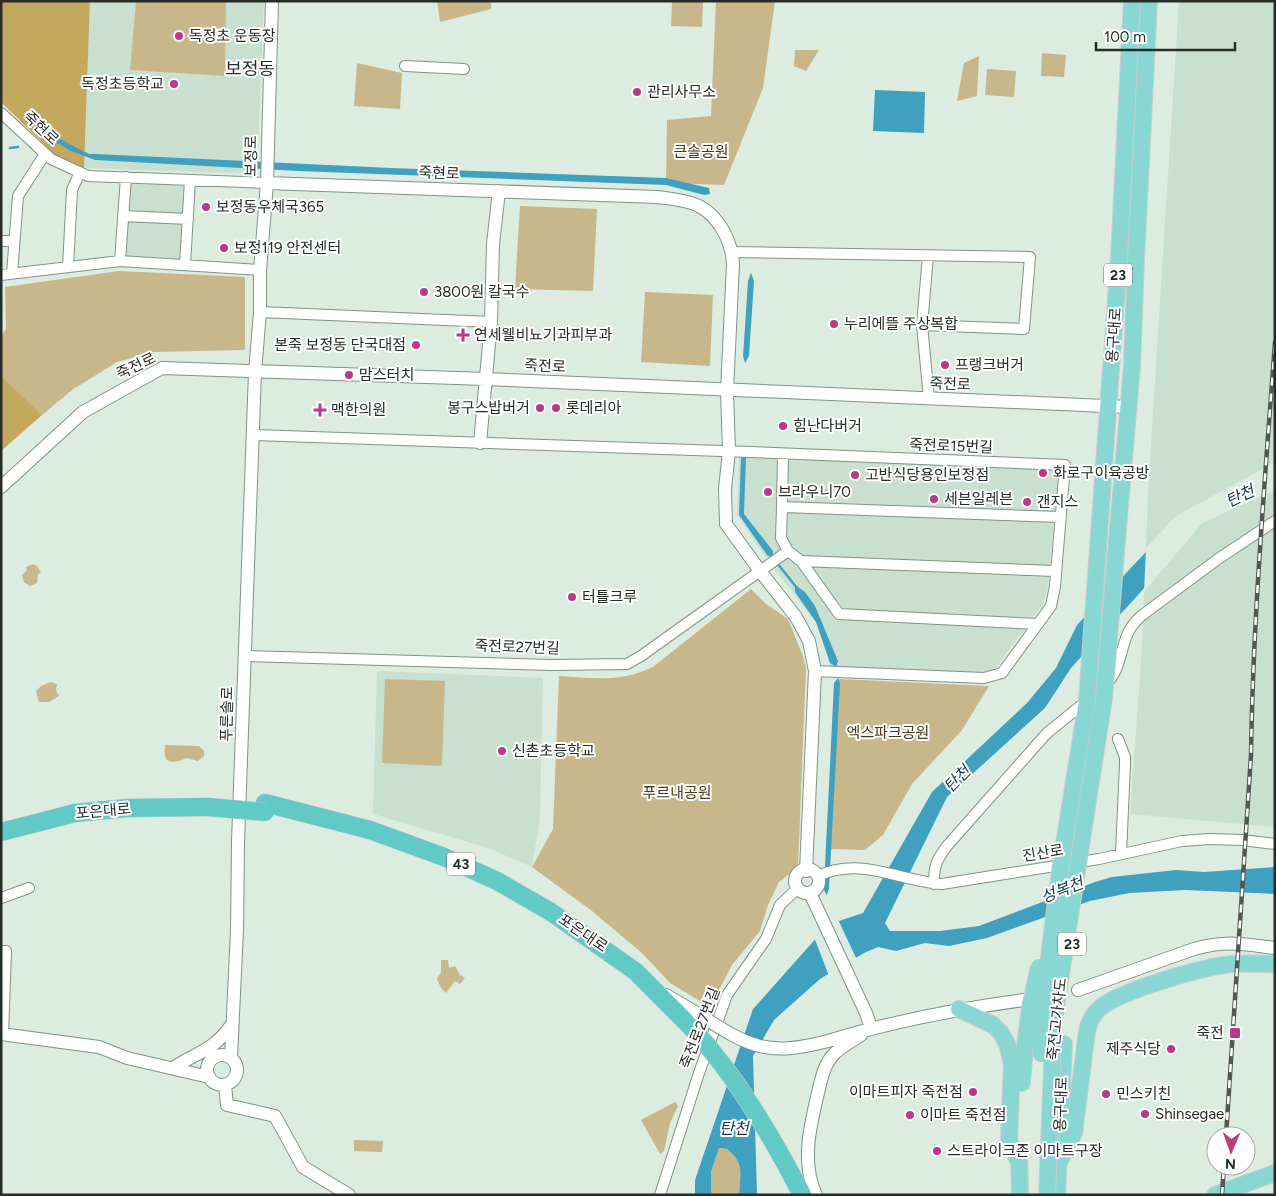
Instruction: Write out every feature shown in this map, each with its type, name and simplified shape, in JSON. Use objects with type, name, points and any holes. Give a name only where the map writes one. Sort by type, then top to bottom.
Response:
[{"type":"highway","name":"포은대로","points":[[1,820],[68,803],[121,798],[208,802]]},
{"type":"highway","name":"43","points":[[208,802],[265,808]]},
{"type":"highway","name":"포은대로","points":[[1,832],[75,813],[208,802]]},
{"type":"highway","name":"포은대로","points":[[265,808],[370,830],[444,857],[497,881],[551,912],[595,942],[635,971],[692,1025],[757,1115],[784,1159],[802,1195]]},
{"type":"highway","name":"포은대로","points":[[265,808],[367,839],[440,865],[494,890],[548,921],[632,979],[692,1025],[718,1074],[776,1163],[791,1195]]},
{"type":"main road","name":"용구대로","points":[[1063,850],[1087,701],[1110,406],[1132,1]]},
{"type":"main road","name":"용구대로","points":[[1056,1192],[1064,1044],[1081,845],[1104,698],[1132,366],[1150,1]]},
{"type":"main road","name":"죽전고가차도","points":[[1056,1192],[1054,1019],[1081,845]]},
{"type":"main road","name":"죽전고가차도","points":[[1036,1195],[1043,1017],[1063,850]]},
{"type":"main road","name":"23","points":[[1020,1195],[1021,1095],[1025,1046],[1030,1008],[1063,850]]},
{"type":"main road","points":[[1058,1164],[1074,1133],[1087,1031],[1090,1020],[1100,1008],[1130,992],[1226,964],[1275,964]]},
{"type":"main road","points":[[960,1009],[993,1025],[1001,1033],[1007,1044],[1012,1063],[1009,1141],[1019,1167],[1015,1195]]},
{"type":"main road","points":[[1215,1195],[1275,1173]]},
{"type":"street","name":"보정로","points":[[255,372],[268,158],[272,1]]},
{"type":"street","points":[[405,66],[464,69]]},
{"type":"street","name":"죽현로","points":[[1,113],[51,159],[88,176],[190,180],[267,178],[658,197],[681,200],[700,207],[713,217],[728,240],[732,252],[727,391]]},
{"type":"street","points":[[45,154],[18,196],[14,242],[6,274],[120,262],[260,270]]},
{"type":"street","points":[[68,267],[72,190],[80,172]]},
{"type":"street","points":[[120,262],[126,177]]},
{"type":"street","points":[[185,265],[190,180]]},
{"type":"street","points":[[480,443],[491,322],[493,244],[498,190]]},
{"type":"street","points":[[123,216],[188,219]]},
{"type":"street","points":[[1,241],[14,242]]},
{"type":"street","points":[[732,252],[1030,257],[1024,329],[922,325]]},
{"type":"street","points":[[928,256],[922,325],[929,399]]},
{"type":"street","points":[[260,312],[491,322]]},
{"type":"street","name":"죽전로","points":[[1,487],[83,412],[162,368],[486,379],[1128,407]]},
{"type":"street","name":"푸른솔로","points":[[231,1057],[237,930],[255,372]]},
{"type":"street","points":[[727,391],[729,451],[725,489],[726,524],[796,617],[809,641],[815,671],[806,871]]},
{"type":"street","name":"죽전로15번길","points":[[254,435],[729,451],[1065,465],[1055,586],[1051,606],[1002,673],[984,678],[815,671]]},
{"type":"street","points":[[783,454],[782,538],[787,552],[801,561],[839,614],[1038,624]]},
{"type":"street","points":[[782,507],[1061,517]]},
{"type":"street","points":[[938,884],[934,866],[937,859],[1047,733],[1111,680],[1117,669],[1130,628],[1141,616],[1218,559],[1275,521]]},
{"type":"street","points":[[760,571],[787,552]]},
{"type":"street","points":[[801,561],[1055,570]]},
{"type":"street","name":"죽전로27번길","points":[[245,656],[552,665],[627,664],[760,571]]},
{"type":"street","points":[[1118,739],[1125,757],[1121,854]]},
{"type":"street","name":"진산로","points":[[821,874],[840,868],[864,869],[938,884],[1038,870],[1182,841],[1210,839],[1242,840],[1275,844]]},
{"type":"street","points":[[807,894],[816,889],[821,874],[812,870],[801,872],[796,878],[796,885],[807,894],[866,1012],[871,1028]]},
{"type":"street","points":[[1,898],[29,888]]},
{"type":"street","name":"죽전로27번길","points":[[660,1195],[699,1073],[727,995],[766,939],[780,905],[807,894]]},
{"type":"street","points":[[1078,990],[1194,949],[1214,944],[1240,943],[1275,948]]},
{"type":"street","points":[[1,951],[6,951],[2,1034],[99,1047],[127,1058],[209,1077]]},
{"type":"street","points":[[692,1025],[732,1035],[768,1049],[796,1049],[871,1028],[960,1009],[1024,1000]]},
{"type":"street","points":[[173,1068],[204,1052],[223,1037],[232,1024]]},
{"type":"street","points":[[816,1195],[809,1170],[809,1134],[826,1065],[834,1054],[871,1028]]},
{"type":"street","points":[[220,1055],[231,1057],[235,1062],[237,1073],[235,1079],[225,1085],[213,1082],[207,1071],[210,1061],[220,1055]]},
{"type":"street","points":[[225,1085],[227,1105],[275,1116],[303,1167],[349,1195]]},
{"type":"shaded area","points":[[1,1],[90,1],[84,168],[55,155],[1,102]]},
{"type":"shaded area","name":"독정초등학교","points":[[90,1],[264,1],[257,174],[84,168]]},
{"type":"shaded area","points":[[1179,1],[1275,1],[1275,827],[1130,814],[1142,647],[1148,492]]},
{"type":"shaded area","points":[[127,178],[189,181],[184,264],[122,260]]},
{"type":"shaded area","points":[[1,375],[42,415],[1,451]]},
{"type":"shaded area","points":[[739,456],[1059,467],[1048,586],[1043,604],[995,669],[980,675],[951,675],[829,666],[827,644],[817,624],[767,559],[737,515]]},
{"type":"shaded area","points":[[377,671],[543,678],[540,819],[532,867],[488,848],[373,814]]},
{"type":"green space","name":"독정초 운동장","points":[[136,1],[226,1],[225,76],[130,70]]},
{"type":"green space","points":[[437,1],[491,1],[491,9],[440,22]]},
{"type":"green space","points":[[672,1],[703,1],[702,27],[671,26]]},
{"type":"green space","name":"큰솔공원","points":[[716,1],[775,1],[763,88],[724,185],[666,183],[667,120],[711,116]]},
{"type":"green space","points":[[795,50],[819,50],[806,71],[794,66]]},
{"type":"green space","points":[[1042,53],[1066,55],[1064,77],[1041,76]]},
{"type":"green space","points":[[979,56],[977,96],[957,101],[964,63]]},
{"type":"green space","points":[[357,63],[402,73],[400,109],[354,106]]},
{"type":"green space","points":[[987,69],[1016,71],[1014,97],[985,95]]},
{"type":"green space","points":[[520,206],[597,209],[593,291],[515,289]]},
{"type":"green space","points":[[119,271],[245,277],[245,350],[154,352],[117,362],[72,390],[42,415],[1,375],[1,336],[6,329],[5,287]]},
{"type":"green space","points":[[645,292],[713,295],[710,366],[641,362]]},
{"type":"green space","points":[[33,564],[37,566],[41,573],[38,574],[37,583],[30,586],[24,582],[22,575],[27,570],[26,567]]},
{"type":"green space","name":"푸르내공원","points":[[751,589],[766,604],[788,619],[806,668],[798,867],[779,882],[768,905],[760,931],[732,965],[710,1007],[670,983],[643,954],[592,911],[532,867],[553,829],[559,676],[618,677],[641,672],[653,667]]},
{"type":"green space","points":[[385,679],[445,681],[442,764],[440,766],[382,763]]},
{"type":"green space","name":"엑스파크공원","points":[[839,679],[989,686],[962,730],[912,784],[883,835],[865,850],[830,849]]},
{"type":"green space","points":[[51,682],[57,684],[56,690],[59,696],[49,702],[39,702],[36,691],[41,686]]},
{"type":"green space","points":[[165,745],[199,746],[204,751],[204,756],[198,761],[187,758],[173,762],[165,756]]},
{"type":"green space","points":[[441,960],[448,960],[449,968],[455,966],[460,975],[465,978],[460,984],[455,981],[446,993],[441,988],[437,979],[441,972]]},
{"type":"green space","points":[[675,1102],[678,1106],[670,1123],[664,1151],[660,1154],[641,1120]]},
{"type":"green space","points":[[354,1140],[383,1141],[382,1152],[354,1151]]},
{"type":"green space","points":[[719,1148],[727,1149],[737,1159],[740,1169],[739,1195],[711,1195],[711,1172]]},
{"type":"water","points":[[875,90],[925,92],[924,133],[873,131]]},
{"type":"water","points":[[58,138],[89,154],[666,178],[709,188],[710,194],[704,195],[666,185],[298,171],[95,160],[71,151],[52,140]]},
{"type":"water","points":[[751,273],[754,281],[749,356],[745,363],[743,356],[748,281]]},
{"type":"water","points":[[744,454],[746,458],[744,514],[773,551],[773,558],[767,555],[739,515],[741,458]]},
{"type":"water","name":"탄천","points":[[1178,518],[1201,521],[1139,594],[1071,668],[1045,708],[947,797],[885,923],[890,931],[940,931],[979,926],[1112,877],[1176,870],[1204,872],[1275,867],[1275,894],[1186,890],[1129,893],[1090,901],[987,938],[949,946],[925,943],[896,951],[878,947],[864,953],[820,979],[774,1020],[753,1056],[757,1195],[739,1195],[740,1169],[737,1159],[727,1149],[719,1148],[711,1172],[711,1195],[695,1195],[695,1180],[753,1009],[819,935],[809,906],[824,887],[834,683],[838,678],[840,683],[829,889],[823,904],[839,921],[863,913],[932,792],[1027,703],[1056,668],[1077,625]]},
{"type":"water","points":[[795,585],[805,592],[815,606],[838,661],[836,667],[830,663],[816,622],[795,592]]},
{"type":"pier","points":[[1275,462],[1275,490],[1202,523],[1144,592],[1146,548],[1176,516]]},
{"type":"pier","points":[[824,890],[828,898],[826,903],[835,913],[857,960],[829,976],[814,937],[816,935],[812,928],[808,909]]},
{"type":"waterway","points":[[10,148],[18,147]]},
{"type":"waterway","points":[[777,563],[797,588]]},
{"type":"railway","points":[[1227,1126],[1251,755],[1260,548],[1275,342]]},
{"type":"railway","points":[[1222,1195],[1223,1176]]},
{"type":"place","name":"독정초 운동장","points":[[179,36]]},
{"type":"place","name":"독정초등학교","points":[[174,84]]},
{"type":"place","name":"관리사무소","points":[[637,92]]},
{"type":"place","name":"보정동우체국365","points":[[206,207]]},
{"type":"place","name":"보정119 안전센터","points":[[224,248]]},
{"type":"place","name":"3800원 칼국수","points":[[424,292]]},
{"type":"place","name":"누리에뜰 주상복합","points":[[834,324]]},
{"type":"place","name":"연세웰비뇨기과피부과","points":[[463,335]]},
{"type":"place","name":"본죽 보정동 단국대점","points":[[416,345]]},
{"type":"place","name":"프랭크버거","points":[[945,365]]},
{"type":"place","name":"맘스터치","points":[[349,375]]},
{"type":"place","name":"봉구스밥버거","points":[[540,408]]},
{"type":"place","name":"롯데리아","points":[[556,408]]},
{"type":"place","name":"맥한의원","points":[[320,410]]},
{"type":"place","name":"힘난다버거","points":[[783,426]]},
{"type":"place","name":"화로구이육공방","points":[[1043,473]]},
{"type":"place","name":"고반식당용인보정점","points":[[855,475]]},
{"type":"place","name":"브라우니70","points":[[768,492]]},
{"type":"place","name":"세븐일레븐","points":[[934,499]]},
{"type":"place","name":"갠지스","points":[[1027,502]]},
{"type":"place","name":"터틀크루","points":[[572,597]]},
{"type":"place","name":"신촌초등학교","points":[[502,751]]},
{"type":"place","name":"죽전","points":[[1235,1033]]},
{"type":"place","name":"제주식당","points":[[1171,1049]]},
{"type":"place","name":"이마트피자 죽전점","points":[[973,1092]]},
{"type":"place","name":"민스키친","points":[[1106,1094]]},
{"type":"place","name":"Shinsegae","points":[[1145,1114]]},
{"type":"place","name":"이마트 죽전점","points":[[910,1115]]},
{"type":"place","name":"스트라이크존 이마트구장","points":[[937,1151]]},
{"type":"district","name":"보정동","points":[[250,69]]},
{"type":"water label","name":"성복천","points":[[1062,890]]}]
